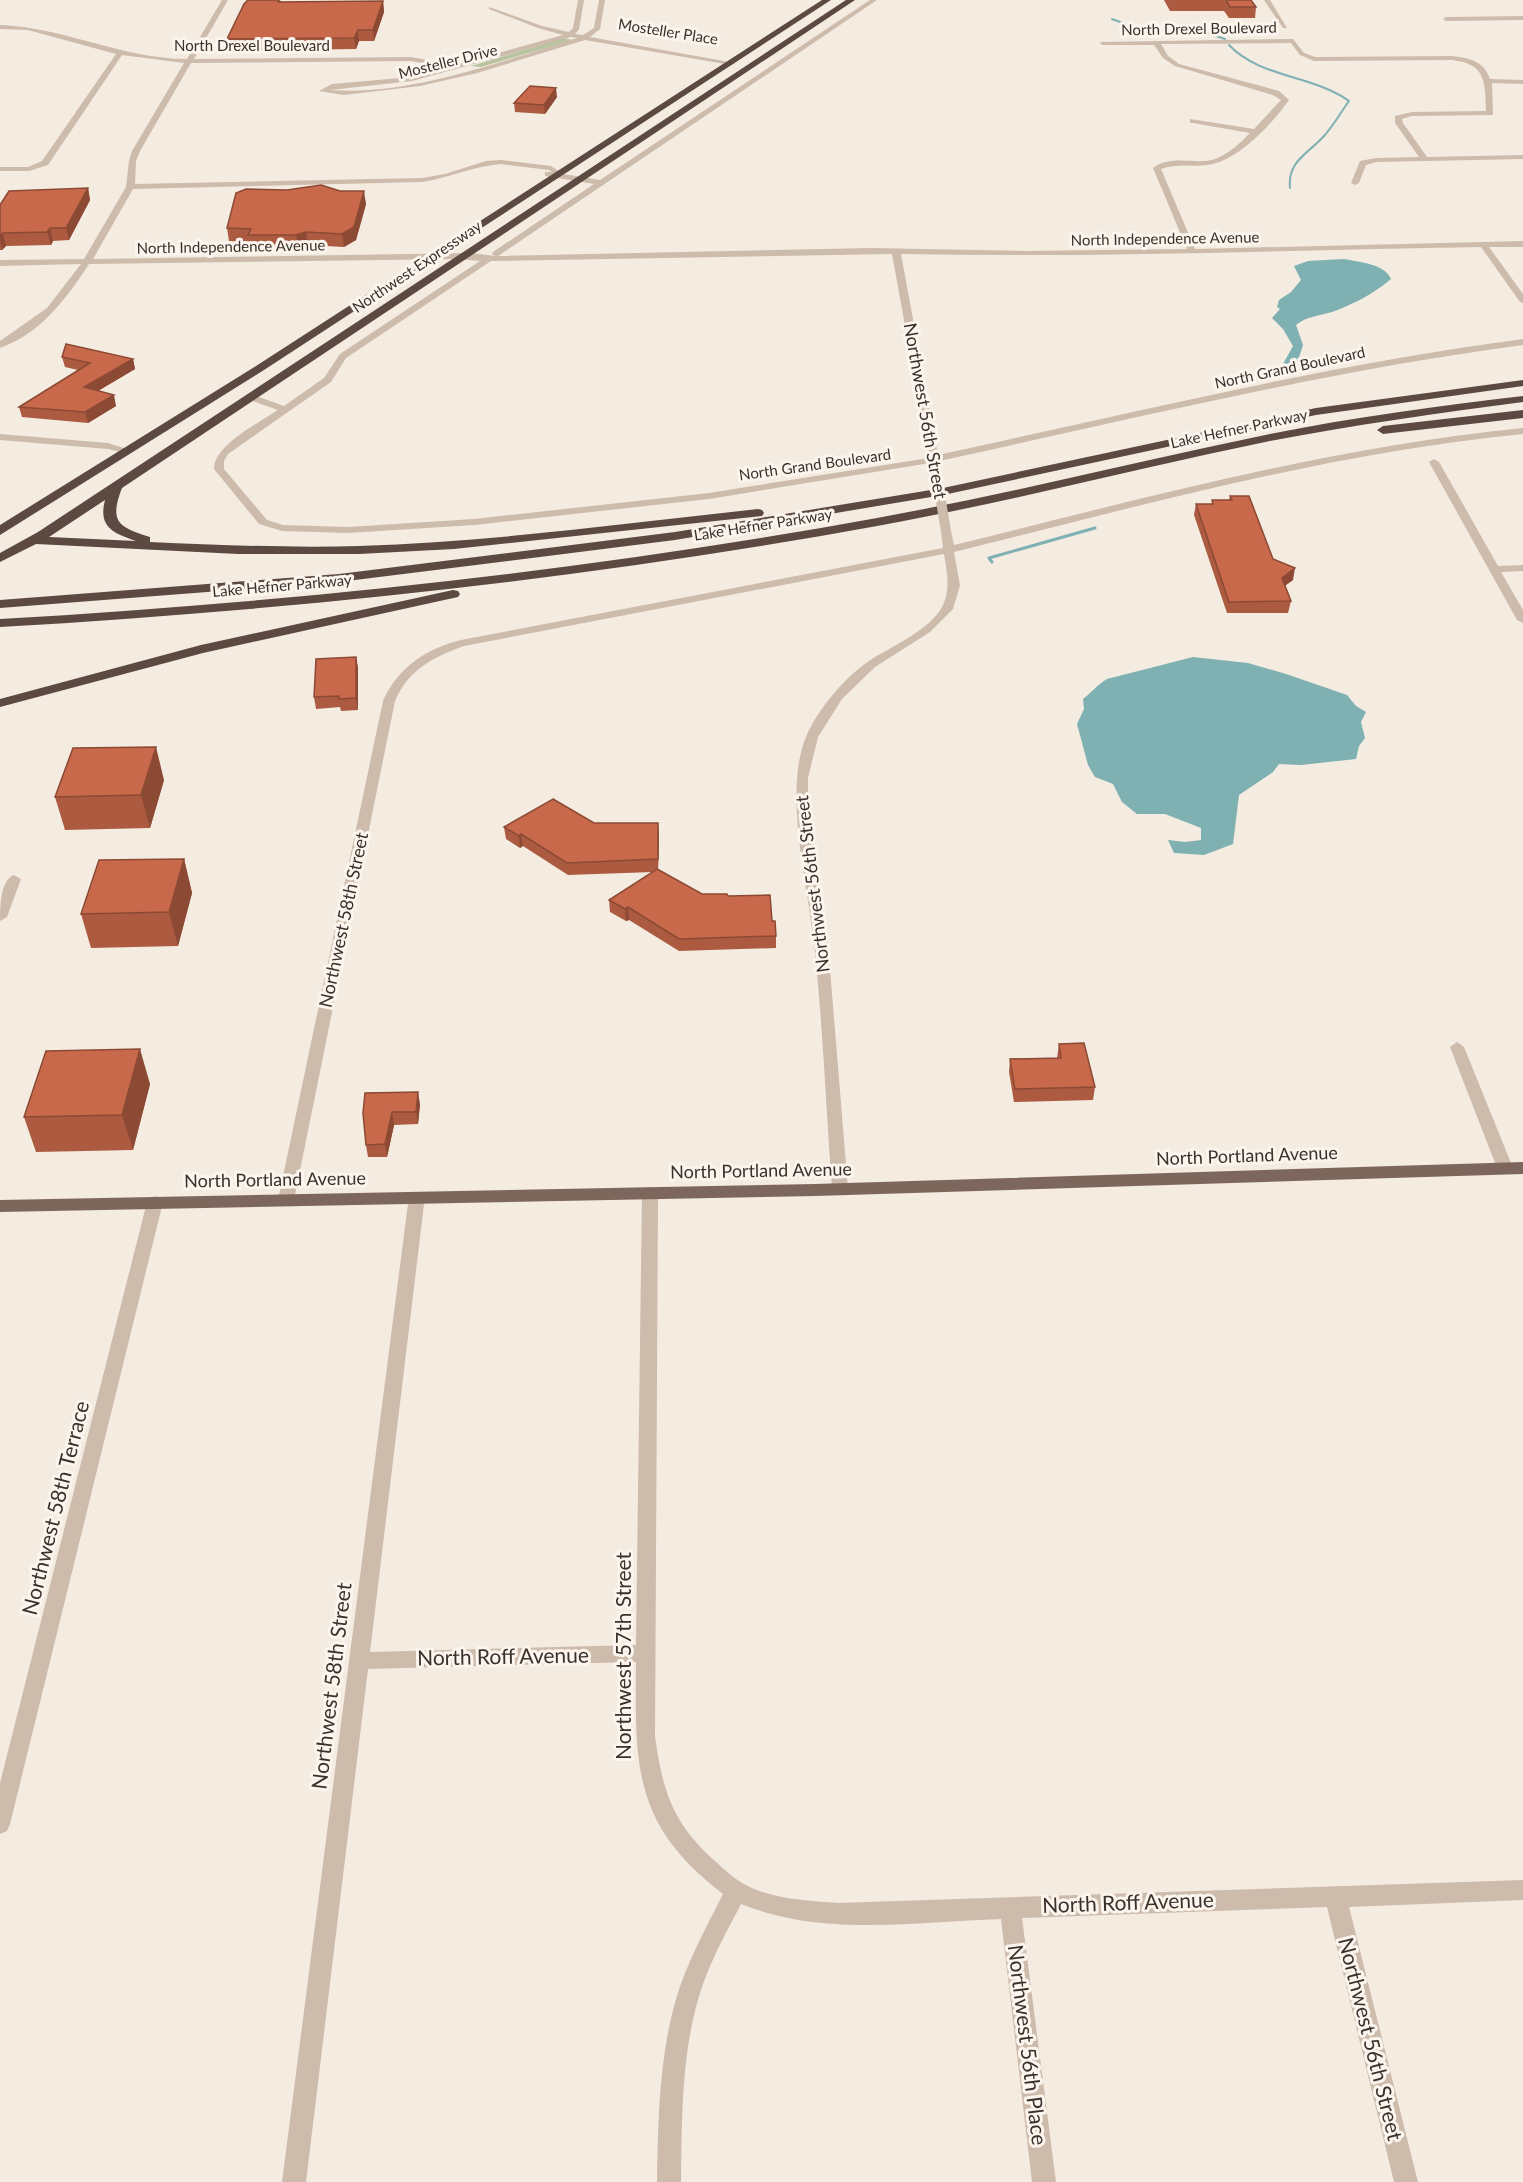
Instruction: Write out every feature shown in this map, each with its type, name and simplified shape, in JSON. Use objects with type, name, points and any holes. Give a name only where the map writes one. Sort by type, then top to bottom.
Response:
[{"type":"highway","name":"Northwest Expressway","points":[[0,531],[260,368],[827,0]]},
{"type":"highway","name":"Northwest Expressway","points":[[0,558],[33,540],[116,487],[851,0]]},
{"type":"highway","points":[[760,44],[772,51],[792,55]]},
{"type":"highway","points":[[740,57],[745,59],[749,67]]},
{"type":"highway","points":[[250,397],[244,393],[245,389],[260,368]]},
{"type":"highway","points":[[1448,392],[1523,376]]},
{"type":"highway","name":"Lake Hefner Parkway","points":[[0,604],[224,589],[492,562],[665,539],[906,498],[1250,424],[1448,392],[1523,383]]},
{"type":"highway","name":"Lake Hefner Parkway","points":[[0,624],[174,613],[357,596],[704,552],[870,524],[1205,452],[1370,420],[1523,399]]},
{"type":"highway","points":[[142,469],[200,418],[201,414],[194,410]]},
{"type":"highway","points":[[1205,452],[1523,414]]},
{"type":"highway","points":[[116,487],[108,505],[107,513],[110,522],[127,534],[164,545]]},
{"type":"highway","points":[[0,538],[238,550],[304,551],[431,546],[906,498]]},
{"type":"highway","points":[[0,703],[224,643],[416,604],[521,577]]},
{"type":"main road","name":"North Portland Avenue","points":[[0,1206],[840,1189],[1523,1168]]},
{"type":"street","points":[[0,345],[28,328],[55,306],[86,262],[130,187],[133,178],[131,160],[225,0]]},
{"type":"street","points":[[574,33],[581,0]]},
{"type":"street","points":[[491,8],[540,27],[588,36],[597,29],[602,0]]},
{"type":"street","name":"Northwest Expressway","points":[[284,409],[328,380],[336,364],[344,356],[874,0]]},
{"type":"street","points":[[1267,0],[1285,27]]},
{"type":"street","points":[[1446,19],[1523,18]]},
{"type":"street","name":"North Drexel Boulevard","points":[[0,27],[39,30],[120,53],[189,61],[411,59],[470,71]]},
{"type":"street","name":"Mosteller Drive","points":[[574,33],[412,80],[332,87],[323,91],[334,93],[389,90],[438,81],[588,36]]},
{"type":"street","name":"Mosteller Place","points":[[588,36],[697,49],[740,57]]},
{"type":"street","name":"Mosteller Place","points":[[588,36],[731,63]]},
{"type":"street","name":"North Drexel Boulevard","points":[[1102,43],[1293,41],[1302,54],[1309,58],[1358,63],[1467,60],[1477,64],[1488,81]]},
{"type":"street","points":[[1157,43],[1165,57],[1177,65],[1276,93],[1284,98],[1280,107],[1223,159],[1210,163],[1166,164],[1157,168],[1192,252]]},
{"type":"street","points":[[687,55],[697,49]]},
{"type":"street","points":[[0,170],[29,169],[45,163],[120,53]]},
{"type":"street","points":[[1424,158],[1399,123],[1398,118],[1412,114],[1490,113],[1488,81],[1523,82]]},
{"type":"street","points":[[1193,121],[1254,131]]},
{"type":"street","points":[[1355,183],[1363,163],[1368,161],[1523,157]]},
{"type":"street","points":[[430,182],[486,163],[515,162],[551,168],[559,174]]},
{"type":"street","points":[[470,168],[480,173]]},
{"type":"street","points":[[130,187],[243,185],[250,188],[430,182],[509,168],[559,174],[602,183]]},
{"type":"street","points":[[1483,244],[1523,300]]},
{"type":"street","name":"North Independence Avenue","points":[[0,263],[789,255],[806,252],[1025,254],[1192,252],[1523,244]]},
{"type":"street","name":"Northwest 56th Street","points":[[840,1189],[821,945],[802,803],[805,761],[812,737],[837,697],[872,665],[926,630],[947,609],[954,585],[896,252]]},
{"type":"street","name":"North Grand Boulevard","points":[[284,409],[230,446],[219,461],[219,469],[263,522],[282,528],[348,530],[474,522],[709,496],[935,466],[1337,372],[1455,351],[1523,342]]},
{"type":"street","points":[[250,397],[284,409]]},
{"type":"street","points":[[948,550],[1291,466],[1462,437],[1523,431]]},
{"type":"street","points":[[0,437],[108,446],[128,451]]},
{"type":"street","points":[[1434,462],[1523,620]]},
{"type":"street","name":"Northwest 58th Street","points":[[286,1200],[389,700],[400,677],[429,656],[461,643],[948,550]]},
{"type":"street","points":[[1494,569],[1523,568]]},
{"type":"street","points":[[0,917],[14,879]]},
{"type":"street","points":[[1457,1047],[1505,1168]]},
{"type":"street","name":"Northwest 57th Street","points":[[650,1193],[645,1736],[648,1771],[669,1826],[684,1847],[706,1869],[736,1891]]},
{"type":"street","name":"Northwest 58th Street","points":[[294,2182],[417,1196]]},
{"type":"street","name":"Northwest 58th Terrace","points":[[0,1824],[155,1202]]},
{"type":"street","name":"North Roff Avenue","points":[[359,1661],[647,1653]]},
{"type":"street","name":"North Roff Avenue","points":[[736,1891],[758,1901],[808,1912],[837,1914],[1523,1890]]},
{"type":"street","points":[[669,2182],[670,2113],[675,2049],[692,1988],[704,1956],[736,1891]]},
{"type":"street","name":"Northwest 56th Street","points":[[1335,1895],[1406,2182]]},
{"type":"street","name":"Northwest 56th Place","points":[[1010,1908],[1044,2182]]},
{"type":"green space","points":[[564,38],[573,40],[481,67],[471,66]]},
{"type":"water","points":[[1344,259],[1377,267],[1388,274],[1391,279],[1356,302],[1309,318],[1296,325],[1303,345],[1295,370],[1278,373],[1293,346],[1283,329],[1272,318],[1280,309],[1277,307],[1279,300],[1291,292],[1301,280],[1294,266],[1308,261]]},
{"type":"water","points":[[1193,657],[1248,663],[1286,674],[1347,695],[1356,706],[1366,712],[1361,722],[1365,738],[1359,746],[1356,759],[1301,765],[1279,764],[1273,772],[1239,795],[1233,844],[1204,855],[1174,853],[1168,840],[1185,842],[1201,840],[1201,828],[1165,814],[1137,814],[1122,802],[1113,784],[1095,777],[1088,765],[1077,724],[1084,709],[1083,699],[1107,679]]},
{"type":"building","points":[[248,0],[383,1],[373,30],[358,30],[354,38],[227,39]]},
{"type":"building","points":[[1226,0],[1251,0],[1256,7],[1230,7]]},
{"type":"building","points":[[530,86],[556,88],[544,105],[514,103]]},
{"type":"building","points":[[321,185],[340,191],[364,191],[354,227],[342,234],[306,232],[296,235],[248,235],[251,229],[227,228],[236,193],[246,189],[287,190]]},
{"type":"building","points":[[88,188],[66,228],[50,228],[47,232],[3,233],[0,236],[0,205],[9,191]]},
{"type":"building","points":[[66,344],[133,359],[84,387],[114,395],[85,412],[19,407],[90,363],[62,357]]},
{"type":"building","points":[[1230,496],[1249,496],[1273,559],[1295,568],[1282,578],[1291,601],[1229,602],[1196,504],[1213,504],[1212,500],[1232,500]]},
{"type":"building","points":[[356,657],[356,698],[314,697],[316,659]]},
{"type":"building","points":[[156,747],[141,795],[55,797],[73,748]]},
{"type":"building","points":[[553,799],[594,823],[658,823],[658,859],[567,863],[521,834],[519,836],[504,827]]},
{"type":"building","points":[[184,859],[169,912],[81,914],[99,860]]},
{"type":"building","points":[[657,869],[702,894],[770,895],[776,936],[679,939],[628,907],[625,909],[609,900]]},
{"type":"building","points":[[1084,1043],[1095,1087],[1015,1089],[1010,1059],[1061,1058],[1059,1044]]},
{"type":"building","points":[[140,1049],[122,1115],[24,1117],[46,1051]]},
{"type":"building","points":[[418,1092],[416,1112],[392,1112],[385,1144],[366,1145],[363,1113],[365,1093]]},
{"type":"waterway","points":[[1112,19],[1139,29],[1207,33],[1225,39]]},
{"type":"waterway","points":[[1229,45],[1256,64],[1335,92],[1349,101],[1328,132],[1295,164],[1290,179],[1290,188]]},
{"type":"waterway","points":[[992,562],[989,558],[1095,528]]}]
